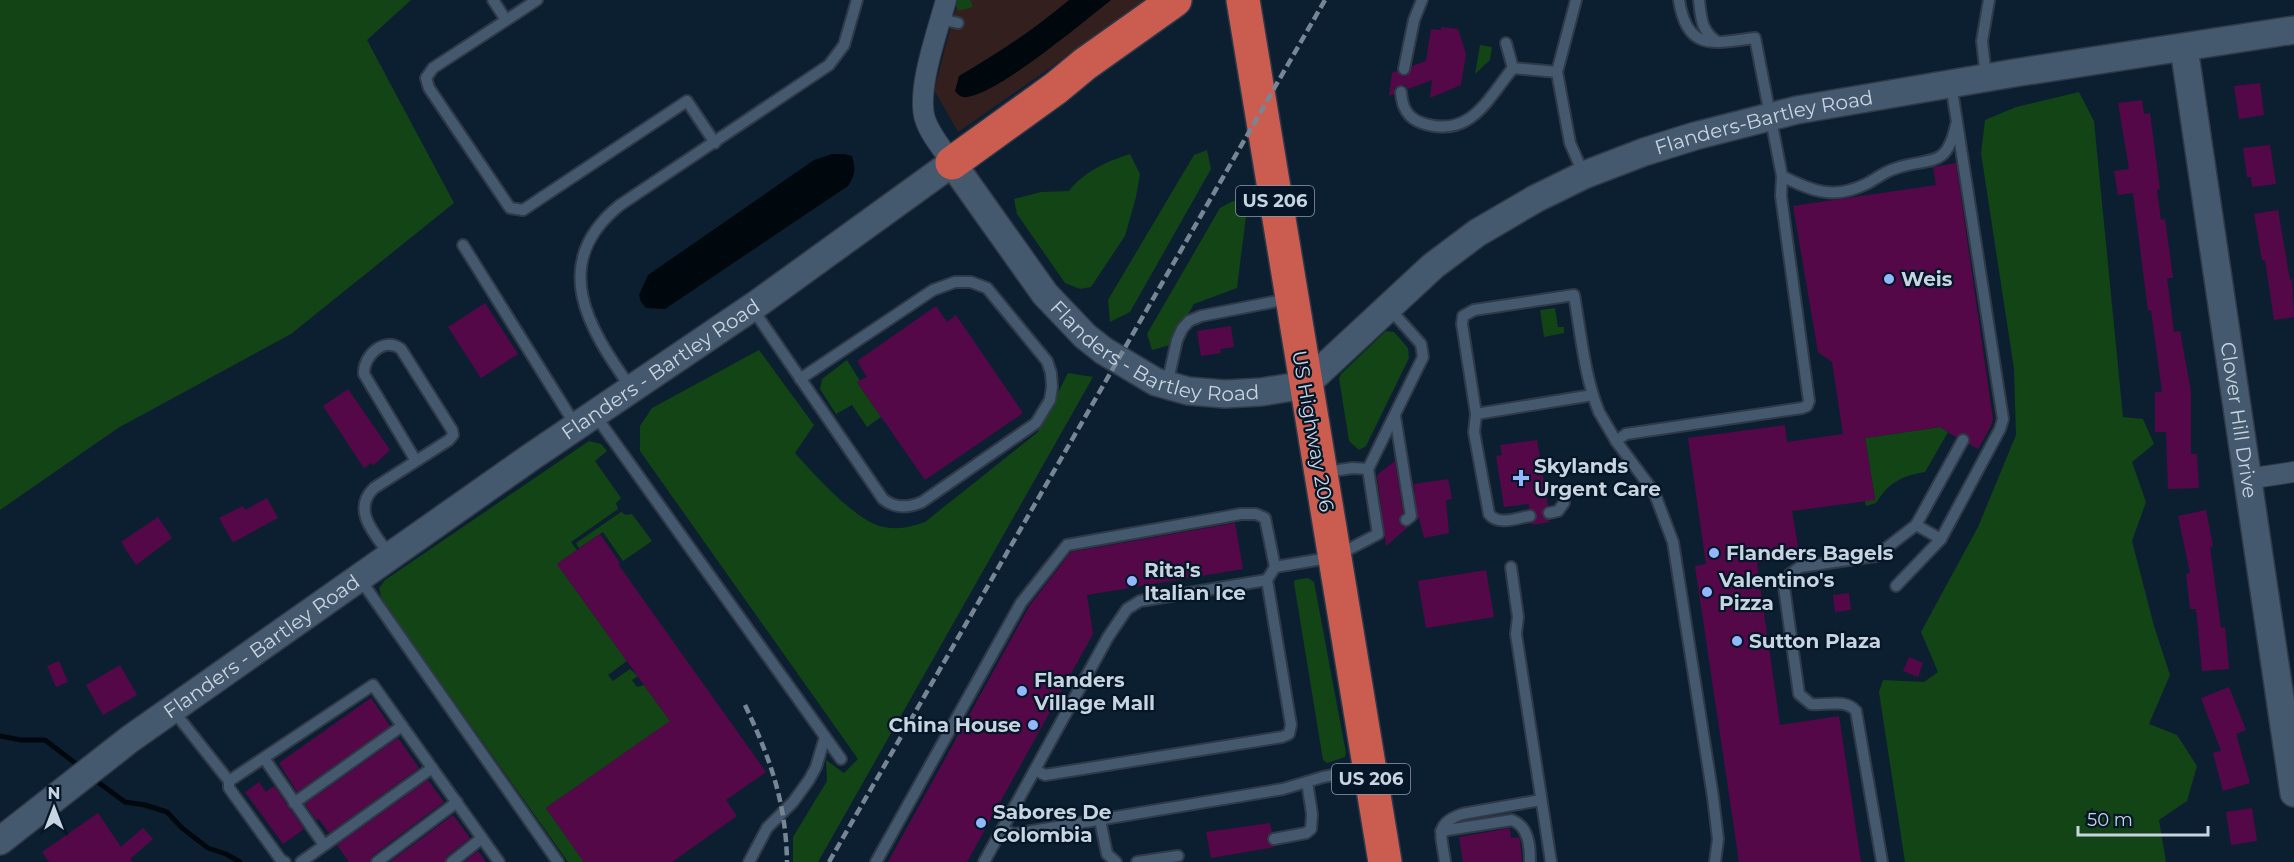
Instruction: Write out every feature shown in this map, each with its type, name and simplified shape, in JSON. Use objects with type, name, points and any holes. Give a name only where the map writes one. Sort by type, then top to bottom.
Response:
[{"type":"highway","points":[[952,163],[1174,0]]},
{"type":"highway","name":"US Highway 206","points":[[1243,0],[1385,862]]},
{"type":"street","points":[[948,14],[926,79],[923,109],[927,123],[952,163]]},
{"type":"street","name":"Flanders-Bartley Road","points":[[1305,385],[1442,259],[1468,239],[1535,199],[1584,175],[1654,148],[1769,116],[1986,78],[2294,30]]},
{"type":"street","name":"Clover Hill Drive","points":[[2184,48],[2247,479],[2289,727],[2294,793]]},
{"type":"street","name":"Flanders - Bartley Road","points":[[0,841],[93,766],[172,709],[752,308],[952,163],[1027,272],[1085,336],[1119,361],[1156,382],[1188,391],[1225,394],[1261,392],[1305,385]]},
{"type":"street","points":[[2247,479],[2294,472]]},
{"type":"lane","points":[[493,0],[506,20]]},
{"type":"lane","points":[[537,0],[433,68],[426,78],[429,88],[510,208],[523,210],[687,101],[715,143]]},
{"type":"lane","points":[[632,389],[597,336],[586,314],[579,284],[586,247],[596,229],[611,212],[833,62],[846,40],[856,0]]},
{"type":"lane","points":[[1404,69],[1414,20],[1422,0]]},
{"type":"lane","points":[[1576,0],[1557,72],[1570,143],[1584,175]]},
{"type":"lane","points":[[1616,441],[1626,434],[1802,408],[1809,404],[1781,196],[1782,176],[1755,38],[1718,42],[1702,41],[1694,37],[1684,22],[1679,0]]},
{"type":"lane","points":[[1699,0],[1704,28],[1710,37],[1718,42]]},
{"type":"lane","points":[[1986,78],[1982,41],[1989,0]]},
{"type":"lane","points":[[1506,43],[1513,68]]},
{"type":"lane","points":[[1513,68],[1557,72]]},
{"type":"lane","points":[[1401,92],[1405,111],[1415,120],[1434,126],[1458,126],[1471,119],[1513,68]]},
{"type":"lane","points":[[1896,586],[1941,539],[1997,436],[2003,419],[1951,84]]},
{"type":"lane","points":[[1782,176],[1819,192],[1839,192],[1858,188],[1888,171],[1941,157],[1951,143],[1957,122]]},
{"type":"lane","points":[[463,245],[586,421],[841,759]]},
{"type":"lane","points":[[752,308],[800,379],[883,499],[888,504],[900,507],[922,502],[1036,423],[1050,400],[1052,387],[1047,361],[1010,314],[987,288],[963,281],[933,290],[800,379]]},
{"type":"lane","points":[[1530,516],[1500,520],[1491,518],[1489,513],[1474,432],[1476,414],[1462,324],[1463,316],[1474,310],[1574,295],[1588,381],[1601,417],[1654,492],[1673,542],[1713,797],[1718,839],[1715,862]]},
{"type":"lane","points":[[1167,386],[1177,340],[1189,321],[1201,316],[1291,299]]},
{"type":"lane","points":[[1275,567],[1334,557],[1381,535],[1368,469],[1424,352],[1416,338],[1389,308]]},
{"type":"lane","points":[[391,557],[367,522],[364,503],[368,494],[449,440],[453,435],[401,349],[389,344],[379,348],[368,360],[364,374],[416,461]]},
{"type":"lane","points":[[1476,414],[1593,395]]},
{"type":"lane","points":[[1395,416],[1412,516],[1406,520]]},
{"type":"lane","points":[[1882,862],[1856,711],[1851,705],[1843,703],[1811,704],[1799,694],[1784,587],[1790,574],[1800,567],[1876,556],[1916,525],[1962,440]]},
{"type":"lane","points":[[1320,472],[1353,468],[1368,469]]},
{"type":"lane","points":[[1549,513],[1558,511],[1564,503]]},
{"type":"lane","points":[[876,862],[1021,603],[1067,545],[1241,514],[1256,514],[1264,518],[1275,567],[1267,580],[1292,725],[1289,734],[1045,775],[1035,770]]},
{"type":"lane","points":[[1916,525],[1941,539]]},
{"type":"lane","points":[[1511,567],[1518,617],[1516,634],[1551,862]]},
{"type":"lane","points":[[360,579],[558,862]]},
{"type":"lane","points":[[984,862],[1113,629],[1131,606],[1140,601],[1267,580]]},
{"type":"lane","points":[[229,781],[373,685],[499,862]]},
{"type":"lane","points":[[172,709],[229,781],[229,788],[281,861],[285,862]]},
{"type":"lane","points":[[294,803],[402,726]]},
{"type":"lane","points":[[749,862],[768,828],[793,802],[809,780],[816,767],[825,737]]},
{"type":"lane","points":[[264,758],[324,845]]},
{"type":"lane","points":[[301,862],[432,768]]},
{"type":"lane","points":[[1003,829],[1014,834],[1100,820],[1283,789],[1369,768]]},
{"type":"lane","points":[[1274,839],[1306,833],[1311,829],[1312,814],[1307,782]]},
{"type":"lane","points":[[1445,862],[1441,831],[1445,822],[1462,814],[1541,800]]},
{"type":"lane","points":[[377,862],[457,802]]},
{"type":"lane","points":[[1100,820],[1107,854],[1116,862]]},
{"type":"lane","points":[[1441,831],[1512,820],[1525,831],[1530,862]]},
{"type":"lane","points":[[452,862],[482,838]]},
{"type":"lane","points":[[1137,862],[1178,856]]},
{"type":"shaded area","points":[[958,0],[1148,0],[958,132],[934,90]]},
{"type":"shaded area","points":[[1069,0],[1111,0],[1040,55],[999,83],[981,93],[967,97],[960,96],[955,91],[959,76],[1016,40]]},
{"type":"shaded area","points":[[832,154],[852,156],[854,172],[848,186],[665,309],[646,308],[641,302],[639,295],[648,275],[814,160]]},
{"type":"green space","points":[[0,0],[411,0],[367,40],[454,203],[291,334],[118,428],[0,510]]},
{"type":"green space","points":[[957,0],[970,0],[973,7],[958,11]]},
{"type":"green space","points":[[1480,45],[1492,47],[1490,60],[1475,74]]},
{"type":"green space","points":[[2079,92],[2094,121],[2123,417],[2143,419],[2154,444],[2132,462],[2146,502],[2132,541],[2154,626],[2170,675],[2149,724],[2177,735],[2197,766],[2187,801],[2159,820],[2166,862],[1905,862],[1879,692],[1883,680],[1924,682],[1938,672],[1921,632],[1978,527],[2016,435],[2014,369],[1981,153],[1985,120],[2016,107]]},
{"type":"green space","points":[[1207,150],[1211,169],[1130,312],[1110,322],[1108,300],[1194,155]]},
{"type":"green space","points":[[1130,154],[1140,174],[1125,236],[1091,287],[1080,289],[1065,283],[1017,214],[1014,199],[1041,192],[1069,191],[1081,178],[1096,168]]},
{"type":"green space","points":[[1233,201],[1247,208],[1237,288],[1194,304],[1170,345],[1152,350],[1147,334],[1220,208]]},
{"type":"green space","points":[[1555,308],[1558,327],[1564,327],[1564,333],[1544,337],[1540,310]]},
{"type":"green space","points":[[1386,331],[1394,332],[1408,348],[1409,358],[1366,446],[1359,450],[1349,441],[1339,378]]},
{"type":"green space","points":[[759,350],[814,425],[795,453],[824,484],[861,517],[889,528],[905,528],[925,522],[1038,432],[1068,373],[1093,377],[818,862],[793,862],[793,837],[827,781],[826,760],[844,773],[858,759],[640,451],[640,426],[652,408]]},
{"type":"green space","points":[[847,360],[860,381],[857,382],[881,417],[867,427],[852,405],[836,414],[820,389],[822,379]]},
{"type":"green space","points":[[1940,427],[1948,432],[1925,472],[1897,481],[1876,503],[1866,506],[1865,501],[1875,499],[1865,438]]},
{"type":"green space","points":[[589,441],[601,444],[607,451],[595,461],[621,498],[616,503],[618,509],[571,542],[577,550],[557,564],[627,661],[608,675],[613,681],[630,669],[638,676],[632,680],[637,687],[644,685],[673,725],[656,731],[546,808],[584,862],[568,862],[382,600],[379,588],[385,580]]},
{"type":"green space","points":[[621,512],[626,515],[632,514],[652,541],[623,561],[603,532],[579,548],[576,543]]},
{"type":"green space","points":[[1308,578],[1314,582],[1346,753],[1345,757],[1327,763],[1323,760],[1294,583],[1295,580]]},
{"type":"building","points":[[1442,27],[1458,29],[1466,54],[1461,85],[1430,98],[1432,80],[1408,89],[1405,85],[1400,85],[1394,88],[1394,94],[1389,96],[1392,73],[1397,71],[1402,76],[1407,76],[1412,66],[1426,61],[1431,29],[1441,30]]},
{"type":"building","points":[[2260,83],[2264,115],[2239,119],[2234,86]]},
{"type":"building","points":[[2142,100],[2144,114],[2150,113],[2160,189],[2157,190],[2161,220],[2165,219],[2173,278],[2167,278],[2174,332],[2180,331],[2191,392],[2191,454],[2197,454],[2199,488],[2168,489],[2166,432],[2155,432],[2155,392],[2162,392],[2151,310],[2148,311],[2133,193],[2118,195],[2114,171],[2129,169],[2118,103]]},
{"type":"building","points":[[2270,145],[2276,184],[2252,187],[2251,177],[2247,177],[2243,148]]},
{"type":"building","points":[[1956,163],[1993,419],[1991,426],[1978,449],[1969,444],[1970,439],[1967,434],[1962,433],[1956,437],[1940,427],[1865,438],[1875,500],[1792,511],[1800,557],[1757,563],[1780,725],[1839,716],[1861,862],[1739,862],[1695,566],[1706,564],[1688,438],[1785,425],[1787,442],[1843,434],[1832,362],[1818,352],[1793,206],[1936,185],[1933,167]]},
{"type":"building","points":[[2278,210],[2290,280],[2292,279],[2294,317],[2274,320],[2265,260],[2262,260],[2254,214]]},
{"type":"building","points":[[485,303],[518,354],[481,378],[448,327]]},
{"type":"building","points":[[936,306],[947,322],[956,315],[1023,413],[925,480],[857,382],[867,377],[857,361]]},
{"type":"building","points":[[1231,326],[1234,347],[1220,349],[1221,353],[1201,356],[1197,331]]},
{"type":"building","points":[[348,389],[390,450],[374,465],[371,463],[364,468],[323,406]]},
{"type":"building","name":"Skylands Urgent Care","points":[[1537,440],[1548,506],[1544,508],[1542,514],[1550,522],[1531,525],[1537,515],[1535,511],[1529,509],[1529,504],[1504,507],[1496,456],[1502,455],[1500,445]]},
{"type":"building","points":[[1395,461],[1403,513],[1399,522],[1403,527],[1408,527],[1386,546],[1377,475]]},
{"type":"building","points":[[1448,479],[1452,499],[1446,500],[1449,533],[1424,538],[1419,518],[1417,520],[1414,484]]},
{"type":"building","points":[[267,498],[278,518],[232,541],[219,518],[243,506],[245,510]]},
{"type":"building","points":[[2206,510],[2213,546],[2210,547],[2221,628],[2225,627],[2229,669],[2202,671],[2196,609],[2190,609],[2186,574],[2190,573],[2178,516]]},
{"type":"building","points":[[158,517],[172,538],[136,565],[121,542]]},
{"type":"building","name":"Flanders Village Mall","points":[[1235,523],[1243,569],[1087,595],[1093,634],[967,862],[888,862],[1030,605],[1071,552]]},
{"type":"building","points":[[600,534],[620,563],[618,564],[766,772],[726,800],[737,816],[672,862],[584,862],[546,808],[670,721],[557,564]]},
{"type":"building","points":[[1486,570],[1494,617],[1426,628],[1418,581]]},
{"type":"building","points":[[1849,593],[1851,610],[1835,612],[1833,595]]},
{"type":"building","points":[[1909,657],[1923,663],[1918,677],[1903,671]]},
{"type":"building","points":[[59,661],[68,682],[56,687],[47,666]]},
{"type":"building","points":[[120,665],[137,695],[103,715],[86,685]]},
{"type":"building","points":[[2229,687],[2246,730],[2236,734],[2250,783],[2223,791],[2213,753],[2221,751],[2201,698]]},
{"type":"building","points":[[371,698],[390,726],[297,792],[279,763]]},
{"type":"building","points":[[398,738],[419,768],[329,833],[305,804]]},
{"type":"building","points":[[428,780],[444,802],[372,856],[370,862],[349,862],[337,845]]},
{"type":"building","points":[[259,782],[266,792],[274,786],[304,829],[283,844],[245,792]]},
{"type":"building","points":[[2252,808],[2257,841],[2231,845],[2226,812]]},
{"type":"building","points":[[98,813],[121,847],[143,828],[153,839],[130,859],[132,862],[49,862],[42,852]]},
{"type":"building","points":[[453,815],[470,838],[447,856],[445,862],[390,862]]},
{"type":"building","points":[[1270,823],[1272,832],[1267,836],[1267,841],[1275,847],[1211,858],[1206,832]]},
{"type":"building","points":[[1510,828],[1511,838],[1519,837],[1522,862],[1463,862],[1459,837]]},
{"type":"building","points":[[478,851],[486,862],[464,862]]},
{"type":"waterway","points":[[0,736],[21,740],[45,740],[79,766]]},
{"type":"waterway","points":[[95,780],[125,802],[167,812],[182,828],[208,848],[240,862]]},
{"type":"railway","points":[[829,862],[1325,0]]},
{"type":"railway","points":[[745,705],[762,743],[775,781],[784,820],[787,862]]},
{"type":"place","name":"Weis","points":[[1889,279]]},
{"type":"place","name":"Skylands Urgent Care","points":[[1521,478]]},
{"type":"place","name":"Flanders Bagels","points":[[1714,553]]},
{"type":"place","name":"Rita's Italian Ice","points":[[1132,581]]},
{"type":"place","name":"Valentino's Pizza","points":[[1707,592]]},
{"type":"place","name":"Sutton Plaza","points":[[1737,641]]},
{"type":"place","name":"Flanders Village Mall","points":[[1022,691]]},
{"type":"place","name":"China House","points":[[1033,725]]},
{"type":"place","name":"Sabores De Colombia","points":[[981,823]]}]
